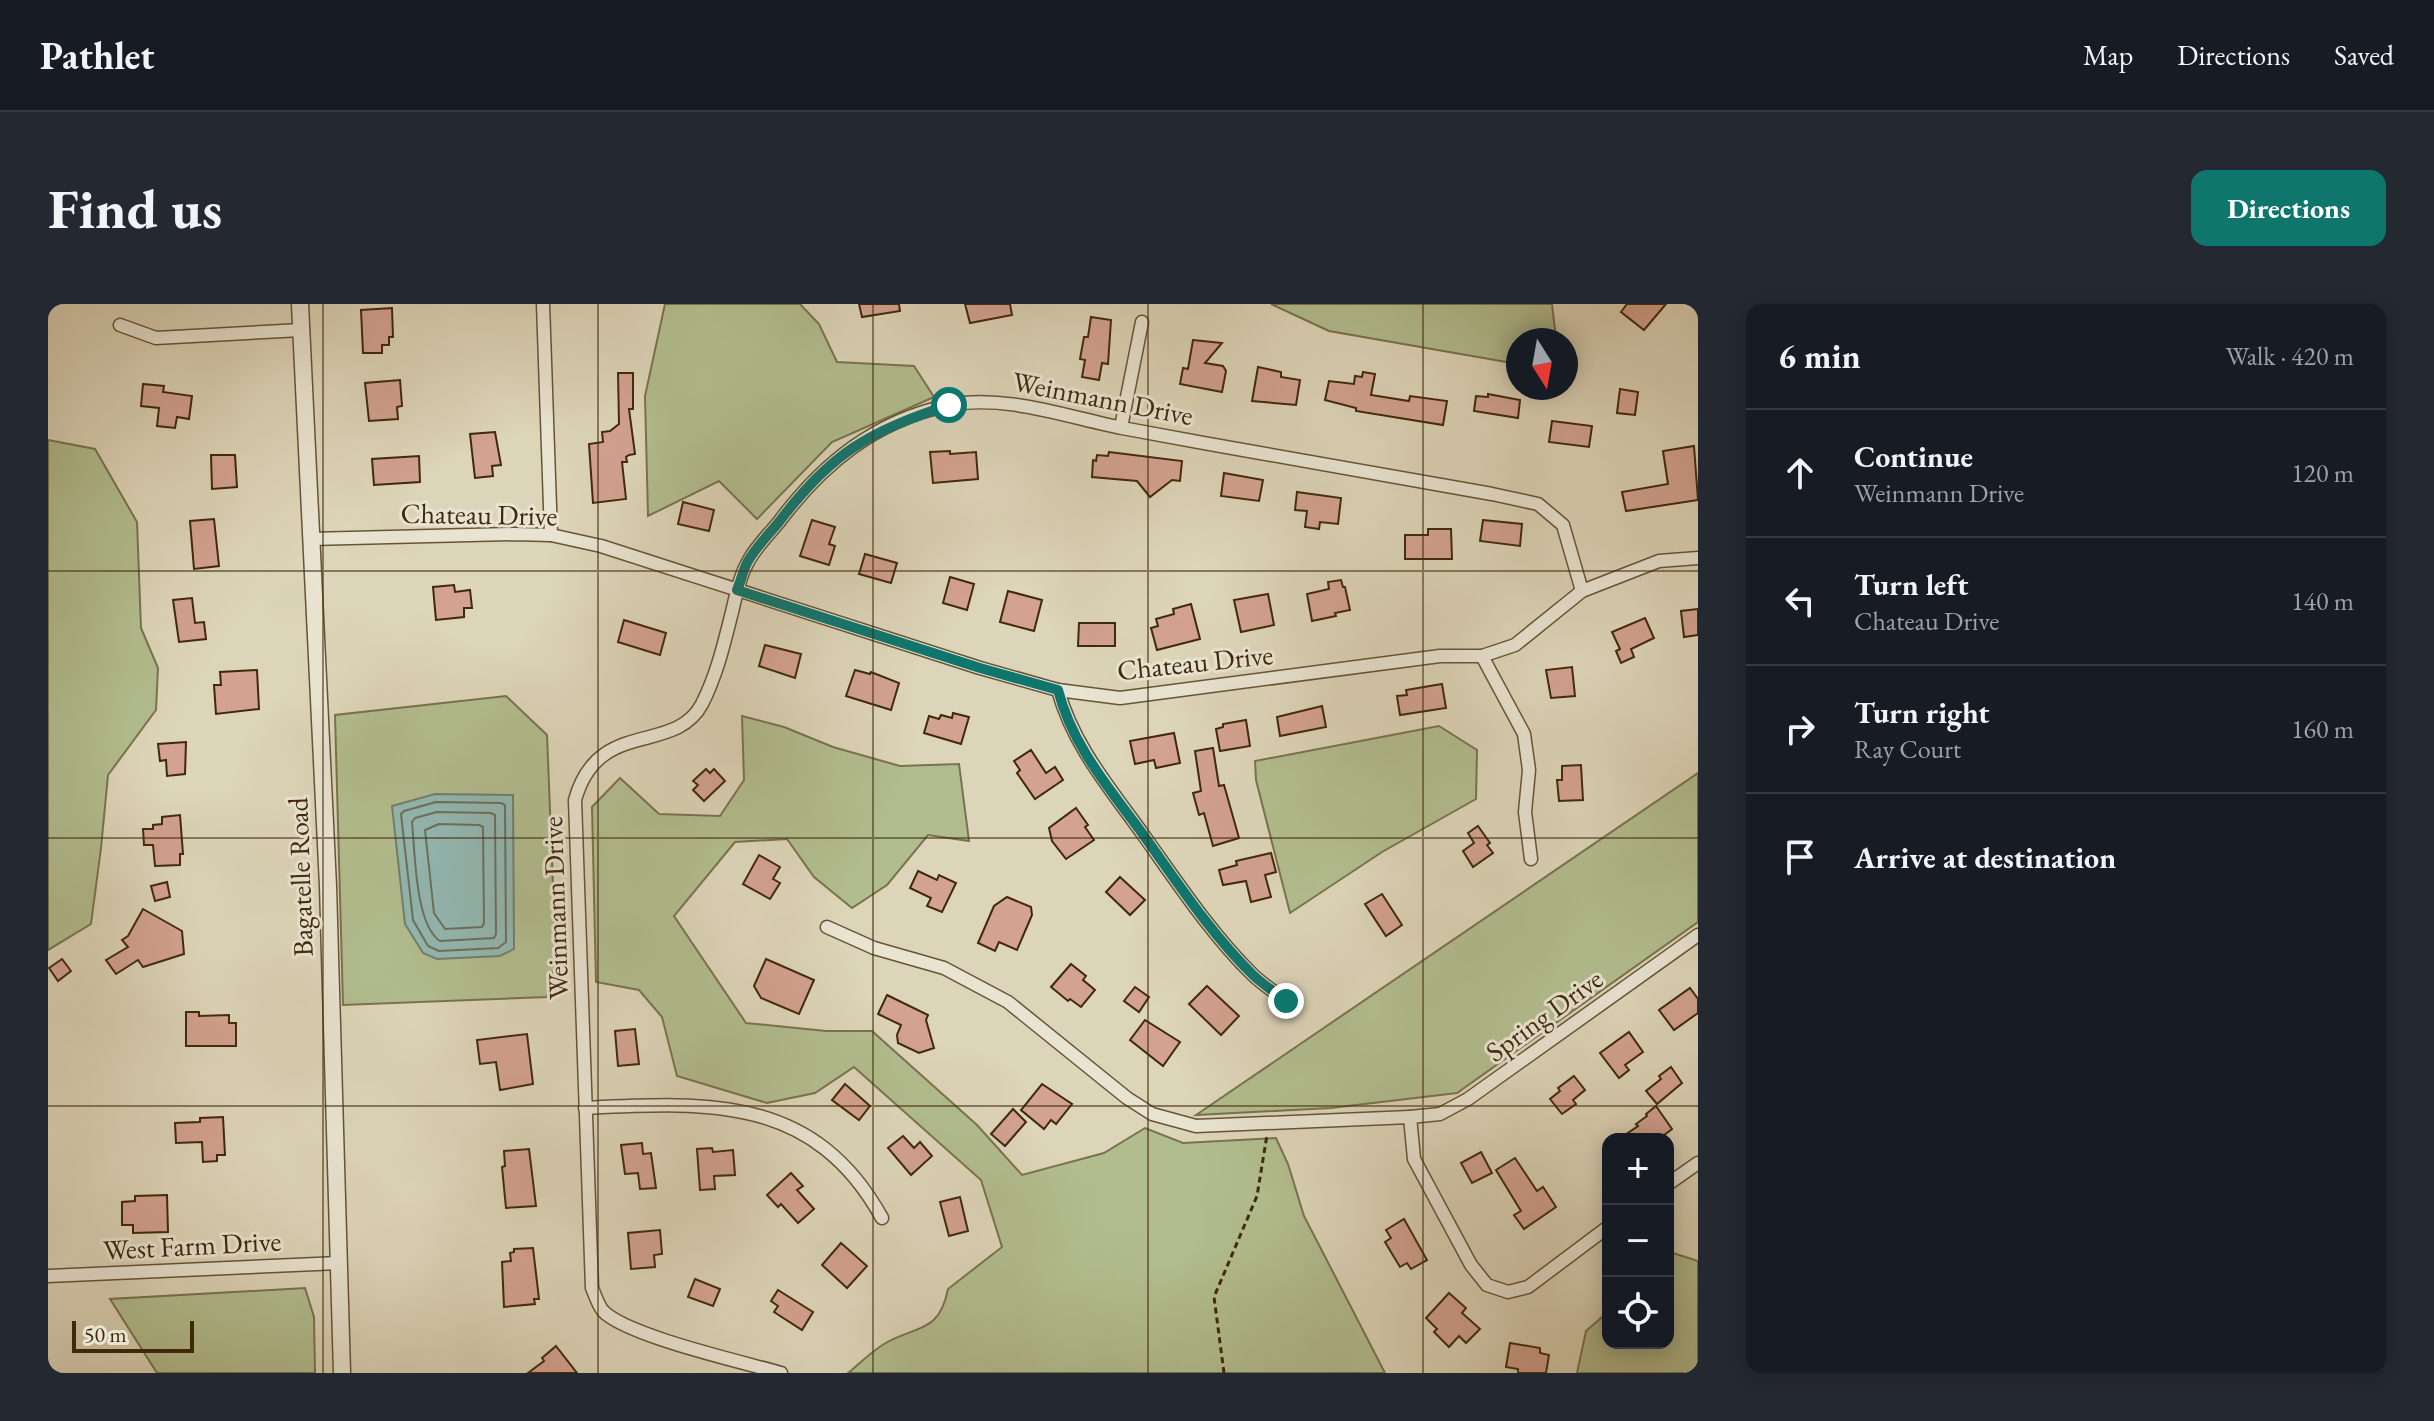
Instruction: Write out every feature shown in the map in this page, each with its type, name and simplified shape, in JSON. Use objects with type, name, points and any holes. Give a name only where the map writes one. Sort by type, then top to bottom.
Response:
[{"type":"street","name":"Bagatelle Road","points":[[300,304],[328,886],[342,1373]]},
{"type":"street","points":[[543,304],[551,535]]},
{"type":"street","points":[[1121,427],[1142,322]]},
{"type":"street","points":[[120,325],[156,338],[301,330]]},
{"type":"street","name":"Weinmann Drive","points":[[781,1373],[625,1325],[602,1310],[592,1288],[575,800],[580,780],[594,762],[623,743],[664,733],[687,722],[700,707],[717,669],[748,560],[802,490],[834,459],[874,434],[909,418],[949,405],[998,401],[1121,427],[1538,504],[1563,525],[1582,591]]},
{"type":"street","name":"Chateau Drive","points":[[310,539],[551,535],[601,546],[980,668],[1058,690],[1120,698],[1440,656],[1482,656],[1515,645],[1582,591],[1659,561],[1698,558]]},
{"type":"street","points":[[1482,656],[1524,734],[1529,770],[1525,812],[1531,859]]},
{"type":"street","points":[[1058,690],[1064,714],[1084,753],[1160,858],[1233,953],[1254,976],[1286,1001]]},
{"type":"street","name":"Spring Drive","points":[[827,927],[874,948],[944,968],[1008,1002],[1127,1098],[1152,1114],[1196,1126],[1440,1114],[1468,1099],[1698,935]]},
{"type":"street","points":[[585,1108],[674,1104],[762,1115],[799,1130],[835,1158],[865,1187],[882,1218]]},
{"type":"street","points":[[1410,1117],[1414,1159],[1471,1265],[1487,1285],[1508,1292],[1528,1287],[1602,1232]]},
{"type":"street","points":[[1674,1180],[1698,1163]]},
{"type":"street","name":"West Farm Drive","points":[[48,1276],[339,1263]]},
{"type":"path","points":[[1224,1373],[1214,1297],[1257,1196],[1270,1122]]},
{"type":"green space","points":[[665,304],[800,304],[819,324],[837,362],[914,366],[934,397],[832,442],[757,519],[719,481],[648,516],[645,396]]},
{"type":"green space","points":[[1271,304],[1552,304],[1555,328],[1506,328],[1506,362],[1329,331]]},
{"type":"green space","points":[[48,440],[95,449],[137,522],[141,628],[158,668],[156,710],[108,775],[91,924],[48,950]]},
{"type":"green space","points":[[506,696],[547,735],[556,961],[547,997],[343,1005],[335,715]]},
{"type":"green space","points":[[742,716],[900,766],[959,764],[969,841],[928,835],[887,885],[852,908],[814,877],[787,839],[735,842],[674,916],[746,1023],[826,1031],[872,1031],[977,1125],[1022,1175],[1104,1153],[1145,1128],[1183,1143],[1276,1138],[1288,1164],[1304,1216],[1385,1373],[848,1373],[884,1344],[932,1322],[944,1304],[948,1289],[1002,1247],[981,1180],[854,1067],[815,1093],[767,1103],[677,1076],[662,1017],[639,990],[596,982],[592,807],[620,778],[659,814],[720,816],[744,780]]},
{"type":"green space","points":[[1439,726],[1477,750],[1476,799],[1382,852],[1290,913],[1256,780],[1255,761]]},
{"type":"green space","points":[[1698,773],[1698,922],[1457,1093],[1331,1108],[1196,1115]]},
{"type":"green space","points":[[1674,1253],[1698,1261],[1698,1373],[1577,1373],[1586,1331],[1602,1317],[1602,1349],[1674,1349]]},
{"type":"green space","points":[[305,1288],[314,1317],[315,1373],[157,1373],[110,1299]]},
{"type":"water","points":[[435,794],[513,795],[514,949],[500,956],[437,959],[423,953],[405,924],[392,806]]},
{"type":"building","points":[[859,304],[899,304],[900,311],[862,317]]},
{"type":"building","points":[[965,304],[1010,304],[1012,315],[970,323]]},
{"type":"building","points":[[1627,304],[1666,304],[1644,330],[1621,312]]},
{"type":"building","points":[[392,308],[393,337],[389,337],[389,345],[382,345],[382,353],[363,353],[361,310]]},
{"type":"building","points":[[1091,317],[1111,320],[1108,364],[1102,363],[1099,380],[1082,377],[1085,360],[1080,359]]},
{"type":"building","points":[[1193,340],[1222,343],[1205,363],[1223,366],[1226,371],[1222,392],[1180,384],[1183,368],[1188,369]]},
{"type":"building","points":[[1258,367],[1281,372],[1281,377],[1300,380],[1296,405],[1252,401]]},
{"type":"building","points":[[1363,372],[1375,374],[1371,395],[1409,401],[1410,396],[1447,401],[1443,425],[1356,411],[1356,408],[1325,400],[1329,381],[1354,384],[1355,376],[1362,377]]},
{"type":"building","points":[[618,373],[633,373],[633,409],[629,409],[635,454],[626,457],[627,462],[622,462],[626,499],[593,503],[589,444],[603,442],[602,432],[610,431],[619,424]]},
{"type":"building","points":[[400,380],[402,406],[397,407],[398,419],[369,421],[365,383]]},
{"type":"building","points":[[143,384],[164,386],[163,392],[192,396],[189,419],[177,417],[175,428],[157,426],[159,408],[141,406]]},
{"type":"building","points":[[1620,389],[1638,392],[1635,415],[1617,413]]},
{"type":"building","points":[[1488,394],[1506,397],[1506,400],[1520,400],[1518,418],[1474,411],[1476,396],[1488,397]]},
{"type":"building","points":[[1552,421],[1592,426],[1589,447],[1549,442]]},
{"type":"building","points":[[495,432],[501,465],[492,466],[493,476],[475,478],[470,434]]},
{"type":"building","points":[[1694,446],[1698,500],[1626,511],[1622,492],[1668,484],[1663,451]]},
{"type":"building","points":[[950,451],[950,454],[976,452],[978,479],[933,483],[930,452]]},
{"type":"building","points":[[1109,452],[1182,461],[1180,481],[1172,480],[1150,497],[1137,481],[1092,477],[1093,460],[1096,461],[1097,455],[1108,456]]},
{"type":"building","points":[[211,455],[235,455],[237,487],[212,489]]},
{"type":"building","points":[[419,456],[420,482],[374,485],[372,459]]},
{"type":"building","points":[[1224,473],[1263,480],[1259,501],[1221,496]]},
{"type":"building","points":[[1297,492],[1341,498],[1338,524],[1320,522],[1319,529],[1305,527],[1307,511],[1295,510]]},
{"type":"building","points":[[683,502],[714,510],[709,531],[678,524]]},
{"type":"building","points":[[214,519],[219,566],[194,569],[190,521]]},
{"type":"building","points":[[812,520],[835,527],[829,544],[835,546],[829,565],[800,556]]},
{"type":"building","points":[[1483,520],[1522,524],[1520,546],[1480,541]]},
{"type":"building","points":[[1428,529],[1451,529],[1452,559],[1405,559],[1405,535],[1428,535]]},
{"type":"building","points":[[865,554],[897,563],[891,583],[859,574]]},
{"type":"building","points":[[950,577],[974,584],[967,610],[943,603]]},
{"type":"building","points":[[1341,580],[1350,610],[1312,621],[1307,594],[1329,589],[1328,582]]},
{"type":"building","points":[[454,585],[455,592],[470,590],[472,608],[464,608],[464,617],[436,620],[433,587]]},
{"type":"building","points":[[1008,591],[1042,600],[1034,631],[1000,622]]},
{"type":"building","points":[[1268,594],[1274,625],[1241,632],[1234,600]]},
{"type":"building","points":[[192,598],[195,623],[204,622],[206,639],[179,642],[173,600]]},
{"type":"building","points":[[1191,604],[1200,639],[1157,650],[1151,628],[1158,626],[1156,619],[1174,614],[1173,609]]},
{"type":"building","points":[[1698,609],[1698,635],[1684,637],[1681,611]]},
{"type":"building","points":[[1645,618],[1654,638],[1631,649],[1634,657],[1621,663],[1616,651],[1620,649],[1612,632]]},
{"type":"building","points":[[624,620],[666,633],[660,655],[618,642]]},
{"type":"building","points":[[1079,623],[1115,623],[1115,646],[1078,646]]},
{"type":"building","points":[[765,645],[801,654],[795,678],[759,666]]},
{"type":"building","points":[[1572,667],[1575,696],[1551,698],[1546,670]]},
{"type":"building","points":[[257,670],[259,709],[216,714],[214,685],[221,685],[220,672]]},
{"type":"building","points":[[855,670],[871,672],[899,683],[891,710],[846,696]]},
{"type":"building","points":[[1442,684],[1446,708],[1400,715],[1397,696],[1407,695],[1406,690]]},
{"type":"building","points":[[1322,706],[1326,727],[1280,736],[1277,717]]},
{"type":"building","points":[[953,713],[969,717],[961,744],[924,733],[929,716],[952,718]]},
{"type":"building","points":[[1246,720],[1250,746],[1220,751],[1216,729],[1223,727],[1223,724]]},
{"type":"building","points":[[1174,733],[1180,763],[1156,768],[1154,760],[1135,764],[1130,741]]},
{"type":"building","points":[[186,742],[185,774],[167,776],[166,760],[160,761],[158,744]]},
{"type":"building","points":[[1213,748],[1219,786],[1224,785],[1239,838],[1213,846],[1204,813],[1199,815],[1193,793],[1201,791],[1195,751]]},
{"type":"building","points":[[1031,750],[1046,773],[1055,767],[1063,780],[1035,799],[1017,773],[1020,770],[1014,761]]},
{"type":"building","points":[[1581,765],[1583,800],[1559,801],[1557,780],[1562,780],[1562,766]]},
{"type":"building","points":[[706,769],[710,773],[714,769],[725,781],[704,801],[693,790],[698,785],[693,781]]},
{"type":"building","points":[[1076,808],[1094,840],[1066,859],[1052,841],[1049,828]]},
{"type":"building","points":[[180,815],[183,854],[180,854],[180,865],[155,866],[153,845],[144,845],[143,829],[153,829],[153,825],[162,824],[162,817]]},
{"type":"building","points":[[1478,826],[1493,853],[1473,867],[1463,851],[1474,843],[1468,833]]},
{"type":"building","points":[[1271,853],[1276,872],[1265,875],[1271,897],[1251,902],[1246,881],[1223,885],[1219,870],[1237,865],[1236,861]]},
{"type":"building","points":[[759,855],[780,867],[773,879],[780,883],[770,899],[743,884]]},
{"type":"building","points":[[918,871],[937,880],[939,875],[956,883],[942,912],[927,906],[931,898],[910,888]]},
{"type":"building","points":[[1120,877],[1145,900],[1130,915],[1106,892]]},
{"type":"building","points":[[167,882],[170,897],[155,901],[151,886]]},
{"type":"building","points":[[1382,894],[1402,925],[1386,936],[1365,904]]},
{"type":"building","points":[[1007,897],[1031,907],[1032,915],[1017,950],[999,942],[995,951],[978,943],[994,906]]},
{"type":"building","points":[[143,909],[182,931],[184,954],[143,967],[138,960],[116,974],[106,960],[128,947],[122,940],[128,936]]},
{"type":"building","points":[[62,959],[71,971],[58,981],[49,968]]},
{"type":"building","points":[[766,959],[814,980],[799,1014],[761,998],[754,986]]},
{"type":"building","points":[[1071,964],[1086,976],[1083,980],[1095,990],[1081,1007],[1051,987]]},
{"type":"building","points":[[1207,986],[1239,1016],[1221,1035],[1189,1004]]},
{"type":"building","points":[[1135,987],[1149,997],[1139,1012],[1124,1001]]},
{"type":"building","points":[[1690,988],[1698,999],[1698,1013],[1674,1030],[1659,1010]]},
{"type":"building","points":[[887,995],[928,1015],[926,1020],[934,1048],[919,1053],[898,1043],[901,1025],[878,1014]]},
{"type":"building","points":[[186,1012],[199,1012],[199,1016],[229,1015],[229,1023],[236,1023],[236,1046],[186,1046]]},
{"type":"building","points":[[1145,1020],[1180,1042],[1163,1066],[1130,1040]]},
{"type":"building","points":[[635,1029],[639,1064],[618,1066],[615,1031]]},
{"type":"building","points":[[1629,1032],[1643,1052],[1625,1065],[1629,1070],[1619,1078],[1600,1053]]},
{"type":"building","points":[[527,1034],[533,1084],[500,1090],[496,1062],[480,1064],[477,1040]]},
{"type":"building","points":[[1671,1067],[1682,1083],[1657,1104],[1646,1091]]},
{"type":"building","points":[[1574,1076],[1585,1090],[1573,1100],[1576,1104],[1562,1114],[1550,1099],[1560,1091],[1558,1088]]},
{"type":"building","points":[[845,1084],[870,1106],[859,1120],[832,1100]]},
{"type":"building","points":[[1042,1084],[1072,1104],[1056,1124],[1051,1120],[1044,1129],[1021,1110]]},
{"type":"building","points":[[1656,1106],[1672,1129],[1667,1133],[1628,1133],[1638,1126],[1636,1124]]},
{"type":"building","points":[[1013,1109],[1026,1122],[1005,1146],[991,1134]]},
{"type":"building","points":[[223,1117],[225,1155],[217,1155],[217,1161],[203,1162],[202,1142],[176,1143],[175,1123]]},
{"type":"building","points":[[903,1136],[914,1148],[920,1142],[932,1156],[911,1175],[888,1148]]},
{"type":"building","points":[[642,1143],[643,1154],[651,1153],[656,1188],[640,1189],[638,1173],[625,1174],[621,1145]]},
{"type":"building","points":[[712,1148],[713,1152],[733,1150],[735,1175],[714,1176],[715,1189],[700,1190],[697,1149]]},
{"type":"building","points":[[529,1149],[536,1206],[506,1208],[502,1167],[505,1166],[504,1151]]},
{"type":"building","points":[[1481,1152],[1492,1173],[1472,1183],[1461,1163]]},
{"type":"building","points":[[1515,1158],[1537,1191],[1543,1187],[1556,1207],[1524,1229],[1514,1215],[1521,1211],[1496,1170]]},
{"type":"building","points":[[791,1173],[803,1186],[797,1190],[814,1209],[798,1223],[781,1204],[778,1207],[767,1195]]},
{"type":"building","points":[[167,1195],[168,1232],[133,1233],[133,1225],[122,1225],[122,1202],[135,1201],[135,1196]]},
{"type":"building","points":[[960,1197],[968,1231],[949,1236],[940,1202]]},
{"type":"building","points":[[1404,1219],[1427,1260],[1411,1269],[1407,1263],[1400,1267],[1385,1242],[1391,1238],[1386,1230]]},
{"type":"building","points":[[660,1230],[662,1254],[654,1255],[655,1267],[631,1269],[628,1233]]},
{"type":"building","points":[[841,1243],[867,1266],[847,1288],[822,1265]]},
{"type":"building","points":[[533,1248],[539,1299],[534,1299],[535,1304],[504,1307],[502,1262],[511,1261],[510,1253],[514,1249]]},
{"type":"building","points":[[695,1279],[720,1289],[713,1306],[688,1297]]},
{"type":"building","points":[[778,1290],[813,1312],[802,1330],[774,1312],[778,1306],[771,1301]]},
{"type":"building","points":[[1449,1293],[1466,1308],[1462,1313],[1480,1329],[1466,1343],[1459,1336],[1449,1347],[1434,1332],[1437,1329],[1426,1318]]},
{"type":"building","points":[[1510,1343],[1540,1348],[1540,1353],[1549,1355],[1546,1373],[1518,1373],[1518,1369],[1506,1367]]},
{"type":"building","points":[[556,1346],[577,1373],[528,1373],[544,1361],[542,1358]]},
{"type":"route","points":[[949,405],[874,434],[834,459],[802,490],[748,560],[737,590],[1058,690],[1064,714],[1084,753],[1160,858],[1233,953],[1254,976],[1286,1001]]}]
